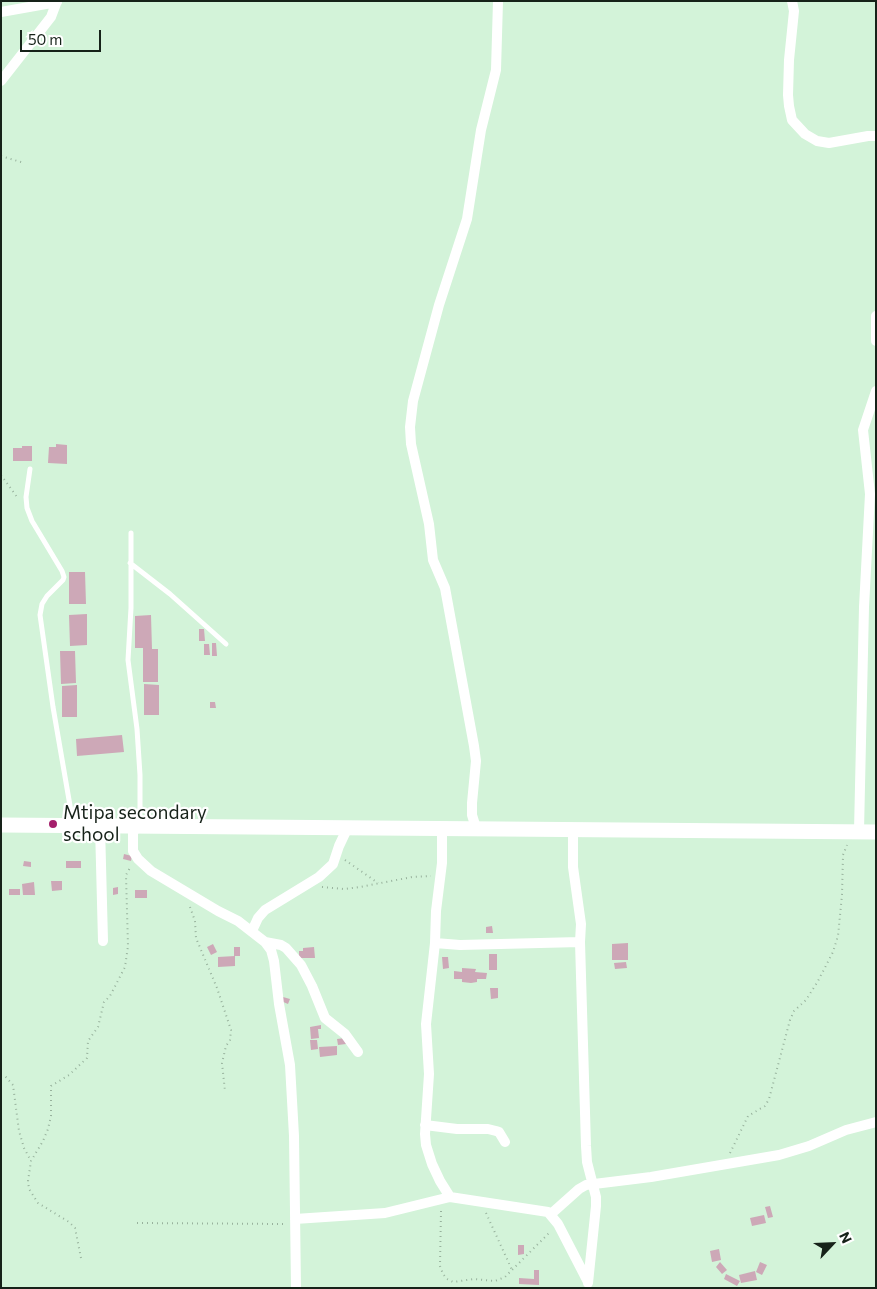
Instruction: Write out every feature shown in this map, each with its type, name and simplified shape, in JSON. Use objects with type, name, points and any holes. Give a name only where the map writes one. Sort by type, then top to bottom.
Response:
[{"type":"main road","points":[[1,825],[876,832]]},
{"type":"street","points":[[476,828],[472,815],[476,761],[474,746],[444,588],[433,560],[429,524],[411,444],[410,427],[413,401],[429,342],[467,219],[481,130],[496,70],[498,1]]},
{"type":"street","points":[[792,1],[794,11],[788,95],[792,120],[805,134],[817,141],[829,143],[876,136]]},
{"type":"street","points":[[1,12],[57,2]]},
{"type":"street","points":[[1,81],[51,17],[57,2]]},
{"type":"street","points":[[876,316],[876,341]]},
{"type":"street","points":[[855,831],[870,494],[863,430],[876,391]]},
{"type":"street","points":[[100,826],[103,942]]},
{"type":"street","points":[[139,826],[133,832],[132,842],[134,851],[138,859],[151,871],[252,931],[270,946],[290,1065],[294,1136],[296,1288]]},
{"type":"street","points":[[252,931],[258,918],[265,910],[319,877],[333,864],[348,827]]},
{"type":"street","points":[[442,828],[442,863],[426,1024],[429,1074],[426,1145],[447,1198]]},
{"type":"street","points":[[573,829],[573,867],[581,924],[587,1154],[596,1206],[588,1285]]},
{"type":"street","points":[[265,942],[281,945],[286,948],[301,965],[325,1018],[345,1034],[358,1052]]},
{"type":"street","points":[[435,943],[460,945],[580,942]]},
{"type":"street","points":[[551,1214],[579,1189],[592,1183],[618,1182],[786,1153],[809,1146],[846,1130],[876,1122]]},
{"type":"street","points":[[426,1125],[458,1130],[488,1129],[499,1132],[504,1142]]},
{"type":"street","points":[[295,1222],[385,1214],[447,1198],[544,1210],[551,1214],[558,1224],[588,1285]]},
{"type":"lane","points":[[30,469],[26,497],[28,510],[32,521],[64,577],[47,596],[42,604],[40,615],[73,826]]},
{"type":"lane","points":[[131,533],[131,608],[128,660],[140,766],[139,826]]},
{"type":"lane","points":[[130,563],[170,594],[226,644]]},
{"type":"path","points":[[1,156],[24,163]]},
{"type":"path","points":[[1,475],[28,510]]},
{"type":"path","points":[[723,1165],[748,1116],[765,1106],[770,1099],[790,1020],[794,1011],[806,1000],[833,952],[838,936],[844,855],[855,831]]},
{"type":"path","points":[[337,855],[379,884]]},
{"type":"path","points":[[82,1258],[75,1228],[69,1222],[38,1203],[29,1189],[28,1181],[31,1161],[48,1129],[51,1116],[51,1086],[76,1069],[87,1058],[88,1041],[98,1027],[104,1002],[110,996],[125,967],[128,946],[126,875],[130,867],[138,859]]},
{"type":"path","points":[[304,886],[344,889],[412,877],[440,876]]},
{"type":"path","points":[[186,892],[195,921],[196,938],[217,988],[232,1035],[226,1046],[222,1063],[225,1091]]},
{"type":"path","points":[[1,1076],[5,1076],[13,1085],[20,1132],[24,1148],[31,1161]]},
{"type":"path","points":[[447,1198],[440,1213],[440,1266],[447,1279],[453,1282],[474,1279],[495,1281],[505,1278],[558,1224]]},
{"type":"path","points":[[480,1202],[512,1270]]},
{"type":"path","points":[[138,1223],[295,1222]]},
{"type":"building","points":[[56,444],[67,445],[67,464],[48,463],[49,447],[56,447]]},
{"type":"building","points":[[22,446],[32,446],[32,461],[13,461],[13,448],[22,448]]},
{"type":"building","points":[[69,572],[85,572],[86,604],[69,604]]},
{"type":"building","points":[[87,614],[87,645],[70,646],[69,615]]},
{"type":"building","points":[[151,615],[152,649],[158,649],[158,682],[143,682],[143,648],[135,648],[135,616]]},
{"type":"building","points":[[199,629],[204,629],[205,641],[199,641]]},
{"type":"building","points":[[212,643],[216,643],[217,656],[212,656]]},
{"type":"building","points":[[204,644],[209,644],[210,655],[204,655]]},
{"type":"building","points":[[60,651],[75,651],[76,683],[61,684]]},
{"type":"building","points":[[144,684],[159,685],[159,715],[144,715]]},
{"type":"building","points":[[77,685],[77,717],[62,717],[62,686]]},
{"type":"building","points":[[210,702],[215,702],[216,708],[210,708]]},
{"type":"building","points":[[122,735],[124,752],[77,756],[76,739]]},
{"type":"building","points":[[124,854],[132,856],[131,861],[123,859]]},
{"type":"building","points":[[24,861],[31,862],[31,867],[23,866]]},
{"type":"building","points":[[66,861],[81,861],[81,868],[66,868]]},
{"type":"building","points":[[51,881],[62,881],[62,890],[52,891]]},
{"type":"building","points":[[34,882],[35,895],[23,895],[22,884]]},
{"type":"building","points":[[118,887],[118,894],[113,895],[113,888]]},
{"type":"building","points":[[9,889],[20,889],[20,895],[9,895]]},
{"type":"building","points":[[135,890],[147,890],[147,898],[135,898]]},
{"type":"building","points":[[492,926],[493,933],[486,933],[486,927]]},
{"type":"building","points":[[628,943],[628,960],[612,960],[612,944]]},
{"type":"building","points":[[213,944],[217,952],[211,955],[207,947]]},
{"type":"building","points":[[234,947],[240,947],[240,956],[234,956]]},
{"type":"building","points":[[314,947],[315,958],[299,958],[299,951],[303,951],[303,948]]},
{"type":"building","points":[[489,954],[497,954],[497,970],[489,970]]},
{"type":"building","points":[[235,956],[235,966],[218,967],[218,957]]},
{"type":"building","points":[[442,957],[448,957],[449,968],[443,969]]},
{"type":"building","points":[[626,962],[627,968],[615,969],[614,963]]},
{"type":"building","points":[[462,968],[476,969],[475,972],[487,973],[486,979],[477,979],[477,982],[471,983],[462,982],[462,979],[454,979],[454,971],[462,972]]},
{"type":"building","points":[[490,988],[498,988],[498,998],[491,999]]},
{"type":"building","points":[[283,997],[290,999],[288,1004],[281,1001]]},
{"type":"building","points":[[321,1025],[321,1029],[318,1029],[319,1038],[311,1039],[310,1027]]},
{"type":"building","points":[[345,1038],[346,1044],[338,1045],[337,1039]]},
{"type":"building","points":[[310,1040],[317,1040],[318,1049],[311,1050]]},
{"type":"building","points":[[337,1046],[337,1055],[320,1057],[319,1047]]},
{"type":"building","points":[[770,1206],[773,1217],[768,1218],[765,1207]]},
{"type":"building","points":[[764,1215],[766,1223],[752,1226],[750,1218]]},
{"type":"building","points":[[518,1245],[524,1245],[524,1254],[518,1255]]},
{"type":"building","points":[[719,1249],[721,1260],[712,1262],[710,1251]]},
{"type":"building","points":[[720,1262],[727,1270],[722,1274],[716,1267]]},
{"type":"building","points":[[760,1262],[767,1265],[762,1275],[756,1272]]},
{"type":"building","points":[[534,1270],[539,1270],[539,1285],[519,1284],[519,1278],[534,1279]]},
{"type":"building","points":[[755,1271],[757,1280],[741,1283],[739,1275]]},
{"type":"building","points":[[726,1274],[740,1281],[737,1286],[724,1279]]},
{"type":"place","name":"Mtipa secondary school","points":[[53,824]]}]
